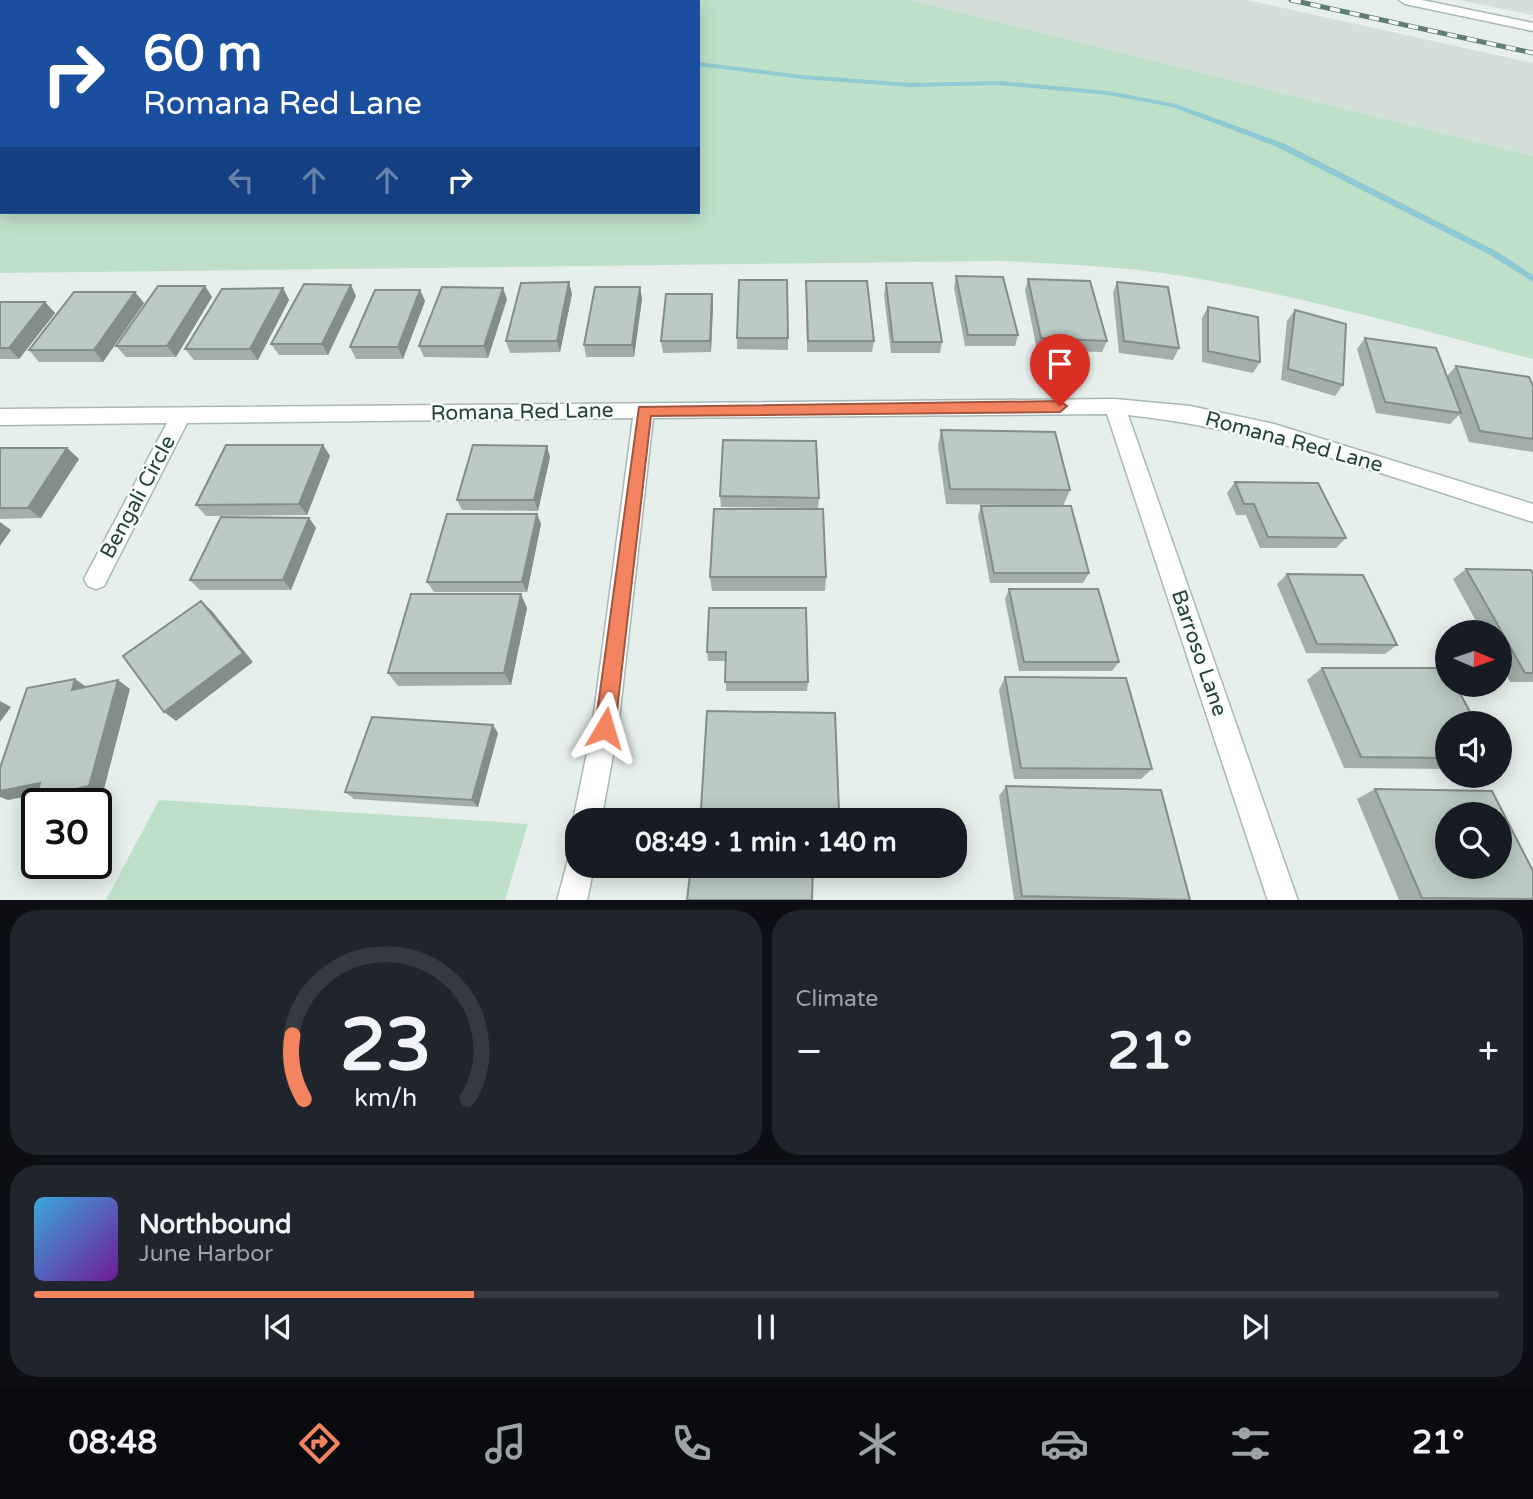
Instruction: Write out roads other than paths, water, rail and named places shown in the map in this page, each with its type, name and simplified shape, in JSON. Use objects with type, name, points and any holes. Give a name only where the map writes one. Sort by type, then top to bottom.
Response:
[{"type":"street","points":[[1405,0],[1533,27]]},
{"type":"street","name":"Romana Red Lane","points":[[0,417],[1115,406],[1189,414],[1274,432],[1533,513]]},
{"type":"street","name":"Barroso Lane","points":[[1115,406],[1283,900]]},
{"type":"street","points":[[590,808],[605,728],[644,411]]},
{"type":"street","name":"Bengali Circle","points":[[96,579],[181,415]]},
{"type":"street","points":[[572,900],[577,878]]},
{"type":"waterway","points":[[700,64],[802,77],[911,85],[999,83],[1108,93],[1174,105],[1280,145],[1493,253],[1533,279]]},
{"type":"railway","points":[[1291,0],[1533,53]]}]
